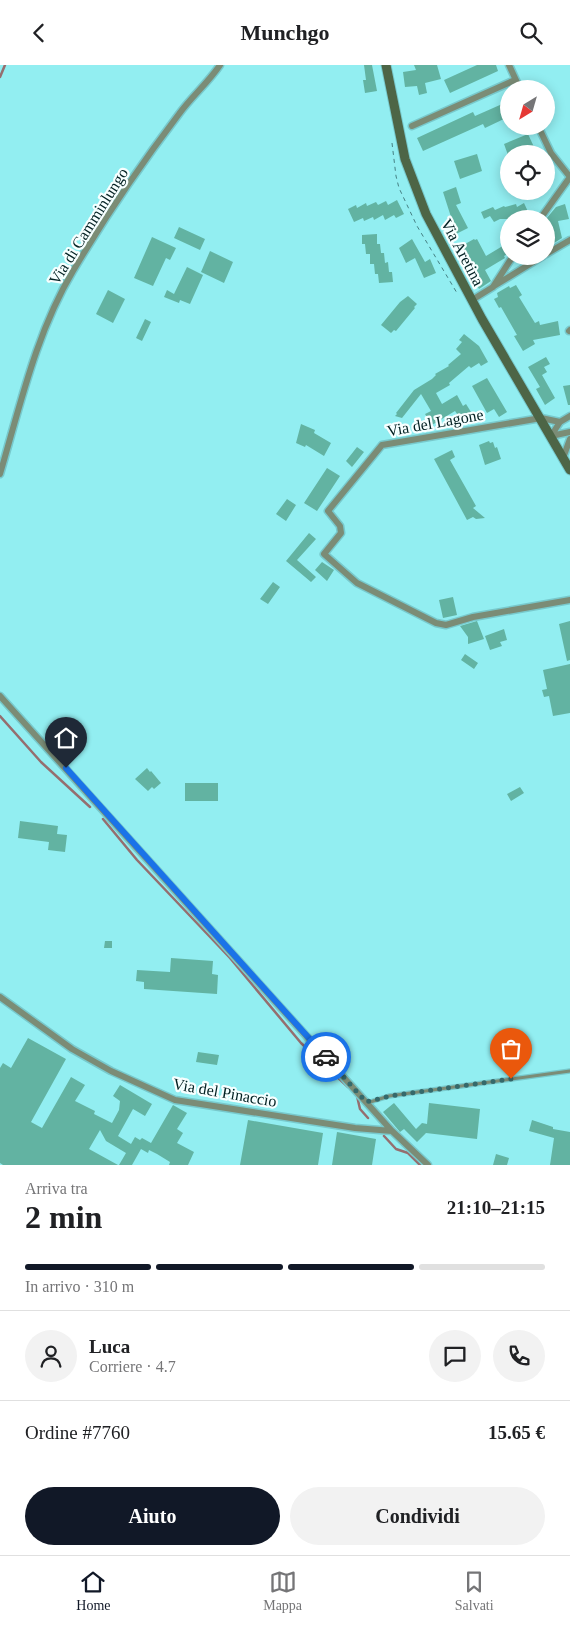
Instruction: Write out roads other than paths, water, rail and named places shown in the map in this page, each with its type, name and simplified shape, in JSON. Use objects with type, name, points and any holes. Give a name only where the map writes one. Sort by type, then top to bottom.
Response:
[{"type":"street","name":"Via Aretina","points":[[387,65],[405,159],[426,214],[472,301],[563,458]]},
{"type":"street","points":[[509,65],[515,80]]},
{"type":"street","name":"Via di Camminlungo","points":[[0,474],[26,382],[44,331],[72,273],[174,121],[219,67]]},
{"type":"street","points":[[412,126],[500,87]]},
{"type":"street","points":[[543,135],[552,153],[570,177],[546,210]]},
{"type":"street","points":[[555,249],[570,240]]},
{"type":"street","points":[[493,287],[506,265]]},
{"type":"street","points":[[472,301],[528,265]]},
{"type":"street","points":[[551,436],[560,422],[570,416]]},
{"type":"street","points":[[541,418],[560,422]]},
{"type":"street","name":"Via del Lagone","points":[[541,418],[382,445],[328,511],[340,526],[341,533],[324,554],[357,583],[436,623],[446,625],[473,617],[570,600]]},
{"type":"street","points":[[551,436],[570,432]]},
{"type":"street","points":[[570,439],[563,458],[570,470]]},
{"type":"street","points":[[0,696],[392,1131],[428,1165]]},
{"type":"street","name":"Via del Pinaccio","points":[[0,997],[72,1049],[111,1071],[175,1100],[355,1128],[392,1131]]},
{"type":"lane","points":[[366,1102],[390,1096],[570,1071]]},
{"type":"lane","points":[[366,1102],[406,1143]]},
{"type":"waterway","points":[[0,77],[5,65]]},
{"type":"waterway","points":[[0,716],[41,762],[90,807]]},
{"type":"waterway","points":[[103,819],[137,860],[230,958],[301,1043],[348,1087]]},
{"type":"waterway","points":[[357,1096],[360,1109],[368,1118]]},
{"type":"waterway","points":[[384,1136],[396,1149],[408,1153],[420,1165]]}]
